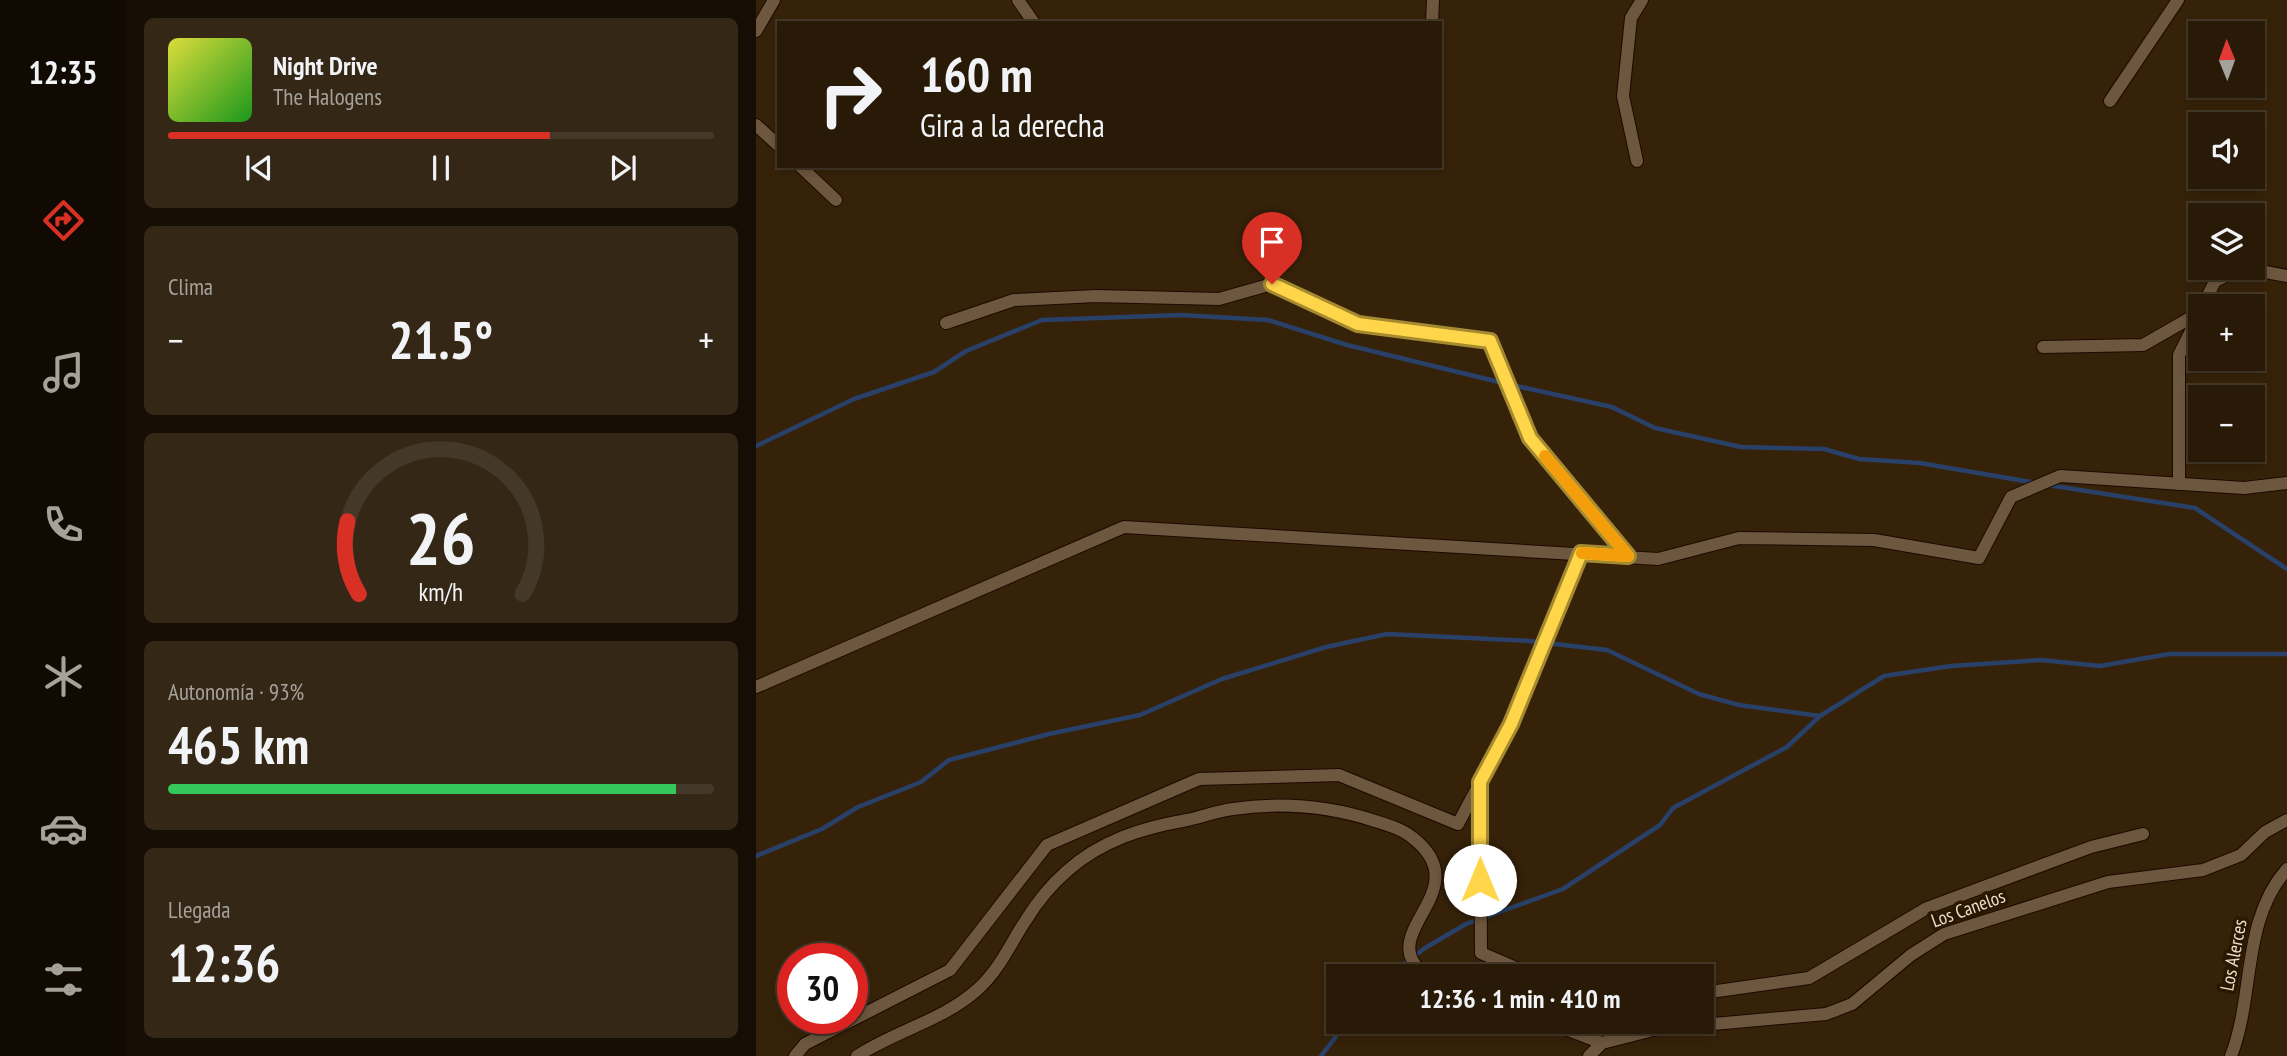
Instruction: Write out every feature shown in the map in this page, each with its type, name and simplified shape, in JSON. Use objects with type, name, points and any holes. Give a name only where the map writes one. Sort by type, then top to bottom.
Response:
[{"type":"street","points":[[756,31],[774,0]]},
{"type":"street","points":[[1018,0],[1033,21]]},
{"type":"street","points":[[1432,21],[1433,0]]},
{"type":"street","points":[[1637,161],[1623,96],[1631,19],[1642,0]]},
{"type":"street","points":[[2110,101],[2178,0]]},
{"type":"street","points":[[756,125],[777,144]]},
{"type":"street","points":[[802,168],[836,200]]},
{"type":"street","points":[[2265,272],[2287,276]]},
{"type":"street","points":[[946,323],[1014,300],[1096,296],[1219,299],[1272,284],[1358,324],[1490,341],[1530,438],[1628,556]]},
{"type":"street","points":[[2043,347],[2143,345],[2188,319]]},
{"type":"street","points":[[2179,484],[2179,355],[2188,337]]},
{"type":"street","points":[[756,687],[1124,527],[1658,559],[1739,538],[1874,540],[1979,558],[2011,497],[2060,476],[2244,488],[2287,483]]},
{"type":"street","points":[[795,1056],[805,1044],[950,970],[1047,845],[1199,779],[1339,775],[1458,824],[1511,724],[1581,553]]},
{"type":"street","points":[[1480,782],[1481,953],[1507,964]]},
{"type":"street","points":[[858,1056],[952,1007],[977,990],[999,967],[1040,900],[1064,874],[1090,853],[1147,827],[1231,809],[1275,805],[1320,808],[1376,821],[1398,829],[1416,840],[1432,859],[1437,873],[1435,890],[1410,941],[1416,964]]},
{"type":"street","name":"Los Canelos","points":[[1602,1043],[1657,1029],[1826,1014],[1852,1004],[1911,955],[1944,934],[2108,882],[2203,870],[2241,855],[2265,832],[2287,820]]},
{"type":"street","points":[[1714,991],[1809,978],[1927,908],[2091,847],[2143,834]]},
{"type":"street","name":"Los Alerces","points":[[2231,1056],[2256,928],[2271,887],[2287,869]]},
{"type":"street","points":[[1578,1034],[1602,1043],[1589,1056]]},
{"type":"waterway","points":[[756,446],[854,399],[934,372],[966,351],[1042,320],[1181,315],[1268,320],[1347,345],[1503,383]]},
{"type":"waterway","points":[[1512,385],[1612,407],[1655,428],[1741,447],[1824,449],[1859,459],[1920,463],[2036,483]]},
{"type":"waterway","points":[[2048,485],[2195,508],[2287,569]]},
{"type":"waterway","points":[[756,856],[822,829],[858,807],[921,782],[949,760],[1049,734],[1140,715],[1222,679],[1326,647],[1387,634],[1529,641],[1607,650],[1699,694],[1739,705],[1820,716]]},
{"type":"waterway","points":[[1404,964],[1466,924],[1563,889],[1660,825],[1673,808],[1787,747],[1820,716],[1884,676],[1951,666],[2041,660],[2100,666],[2169,654],[2287,654]]},
{"type":"waterway","points":[[1321,1056],[1338,1034]]},
{"type":"slow traffic","points":[[1545,456],[1628,556],[1582,553]]},
{"type":"route","points":[[1272,284],[1358,324],[1490,341],[1530,438],[1628,556],[1581,553],[1511,724],[1480,782],[1480,880]]}]
